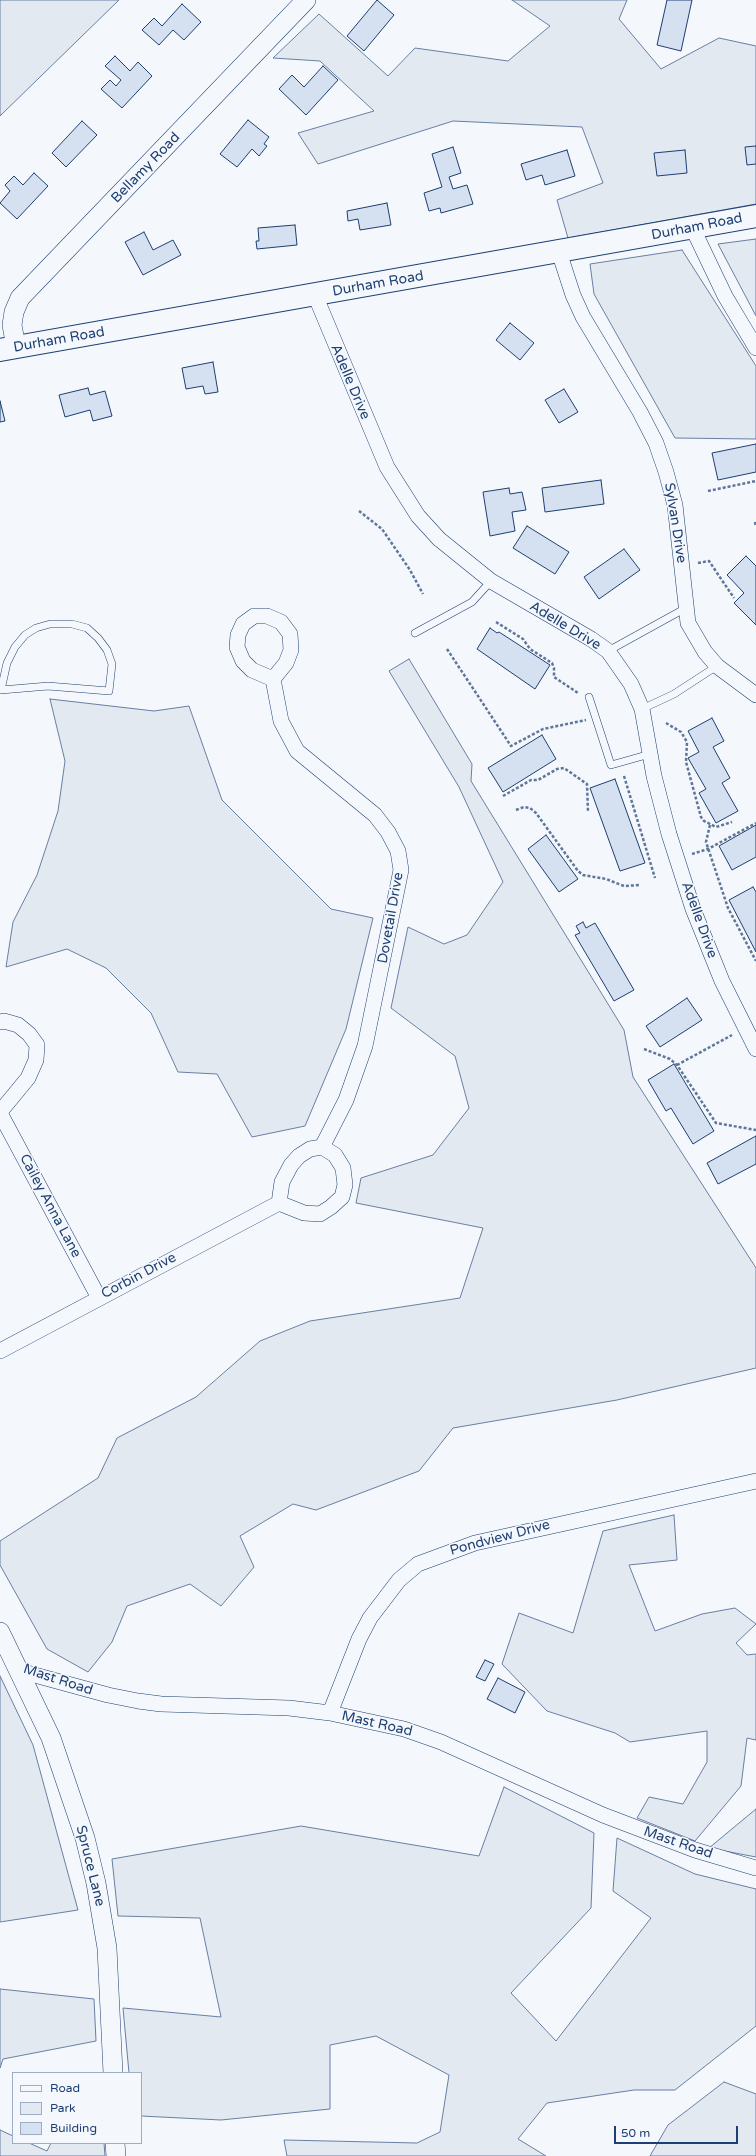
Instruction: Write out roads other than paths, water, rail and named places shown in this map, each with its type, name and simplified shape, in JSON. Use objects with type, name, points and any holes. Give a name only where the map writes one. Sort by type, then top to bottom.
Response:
[{"type":"main road","name":"Durham Road","points":[[8,348],[559,252],[756,216]]},
{"type":"street","name":"Bellamy Road","points":[[8,348],[14,312],[25,293],[306,0]]},
{"type":"street","points":[[693,228],[725,296],[756,348]]},
{"type":"street","name":"Sylvan Drive","points":[[559,252],[573,295],[583,317],[640,412],[656,443],[675,505],[688,622],[705,652],[717,666],[756,694]]},
{"type":"street","name":"Adelle Drive","points":[[315,295],[374,438],[401,491],[418,516],[439,539],[491,581],[591,639],[608,651],[631,684],[642,709],[650,754],[669,834],[693,909],[722,981],[754,1041]]},
{"type":"street","name":"Dovetail Drive","points":[[273,679],[281,721],[297,751],[375,815],[388,832],[398,851],[401,870],[365,1046],[346,1100],[322,1147]]},
{"type":"street","name":"Cailey Anna Lane","points":[[0,1022],[4,1021],[18,1025],[29,1034],[37,1045],[36,1060],[28,1078],[0,1113],[99,1298]]},
{"type":"street","points":[[322,1147],[335,1155],[343,1168],[345,1184],[342,1196],[331,1207],[320,1214],[304,1213],[279,1203],[282,1182],[291,1165],[300,1156],[310,1149],[322,1147]]},
{"type":"street","name":"Corbin Drive","points":[[0,1351],[279,1203]]},
{"type":"street","name":"Pondview Drive","points":[[330,1713],[359,1639],[370,1618],[399,1580],[418,1564],[475,1542],[756,1481]]},
{"type":"street","name":"Mast Road","points":[[0,1632],[20,1671],[108,1696],[161,1704],[262,1707],[330,1713],[404,1729],[433,1739],[603,1815],[695,1850],[756,1868]]},
{"type":"street","name":"Spruce Lane","points":[[20,1671],[59,1761],[84,1838],[96,1883],[107,1948],[113,2072]]},
{"type":"street","points":[[115,2144],[116,2156]]},
{"type":"lane","points":[[415,633],[472,602],[491,581]]},
{"type":"lane","points":[[608,651],[686,608]]},
{"type":"lane","points":[[50,624],[72,624],[87,628],[102,644],[112,664],[109,691],[48,686],[1,690],[7,663],[15,648],[25,635],[36,628],[50,624]]},
{"type":"lane","points":[[642,709],[674,694],[717,666]]},
{"type":"lane","points":[[589,697],[611,765],[650,754]]}]
